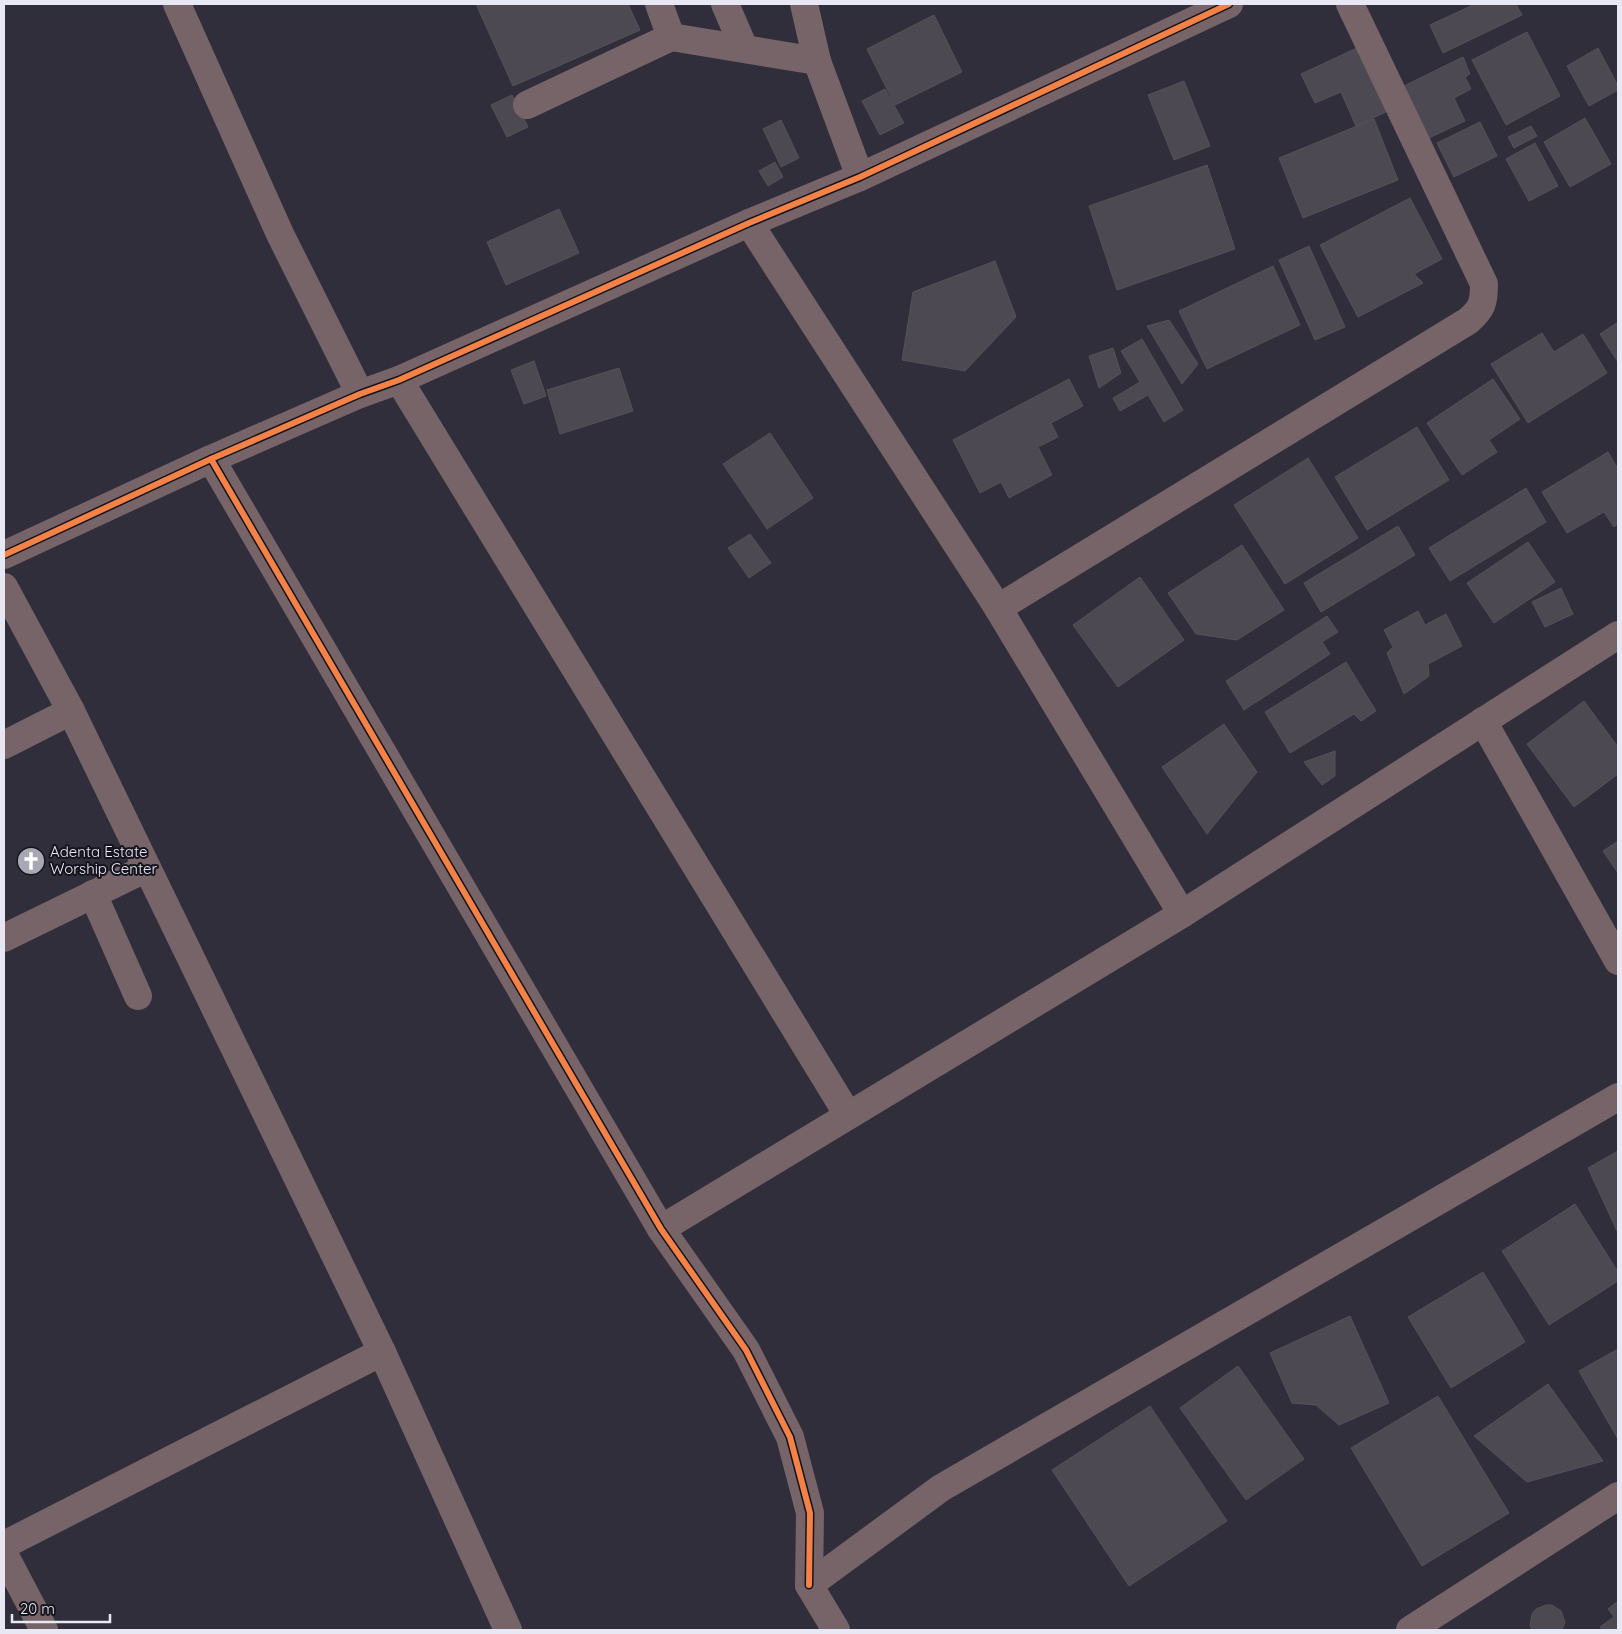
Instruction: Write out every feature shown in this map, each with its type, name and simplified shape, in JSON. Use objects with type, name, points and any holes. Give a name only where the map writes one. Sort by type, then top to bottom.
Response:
[{"type":"street","points":[[177,4],[280,234],[360,394]]},
{"type":"street","points":[[659,4],[672,37]]},
{"type":"street","points":[[725,4],[744,48]]},
{"type":"street","points":[[804,4],[816,61],[860,177]]},
{"type":"street","points":[[4,555],[211,459],[360,394],[399,380],[749,223],[860,177],[1229,4]]},
{"type":"street","points":[[998,608],[1468,321],[1479,312],[1484,298],[1484,284],[1350,4]]},
{"type":"street","points":[[527,105],[672,37],[816,61]]},
{"type":"street","points":[[749,223],[998,608],[1182,914]]},
{"type":"street","points":[[399,380],[848,1115]]},
{"type":"street","points":[[211,459],[661,1229],[746,1350],[790,1437],[810,1513],[809,1585],[836,1630]]},
{"type":"street","points":[[4,587],[71,711],[382,1352],[508,1630]]},
{"type":"street","points":[[661,1229],[1182,914],[1618,635]]},
{"type":"street","points":[[4,745],[71,711]]},
{"type":"street","points":[[1483,721],[1618,961]]},
{"type":"street","points":[[4,938],[147,868]]},
{"type":"street","points":[[93,894],[138,996]]},
{"type":"street","points":[[809,1585],[941,1488],[1618,1097]]},
{"type":"street","points":[[4,1545],[382,1352]]},
{"type":"street","points":[[1410,1630],[1618,1496]]},
{"type":"street","points":[[4,1554],[44,1630]]},
{"type":"building","points":[[476,4],[628,4],[640,30],[513,86]]},
{"type":"building","points":[[1475,4],[1516,4],[1522,15],[1443,53],[1430,25]]},
{"type":"building","points":[[934,15],[962,72],[895,105],[867,49]]},
{"type":"building","points":[[1527,32],[1560,96],[1506,125],[1472,60]]},
{"type":"building","points":[[1359,47],[1388,111],[1356,126],[1341,92],[1315,103],[1301,74]]},
{"type":"building","points":[[1598,48],[1618,86],[1618,90],[1589,106],[1567,66]]},
{"type":"building","points":[[1463,57],[1470,74],[1465,77],[1471,89],[1454,98],[1465,121],[1429,138],[1404,86]]},
{"type":"building","points":[[1184,81],[1210,146],[1174,160],[1148,95]]},
{"type":"building","points":[[885,89],[904,123],[880,135],[862,101]]},
{"type":"building","points":[[512,95],[528,127],[507,137],[491,105]]},
{"type":"building","points":[[1585,118],[1611,164],[1570,187],[1544,142]]},
{"type":"building","points":[[1374,119],[1398,180],[1303,218],[1279,158]]},
{"type":"building","points":[[781,120],[799,158],[781,167],[763,129]]},
{"type":"building","points":[[1480,122],[1497,156],[1454,177],[1437,143]]},
{"type":"building","points":[[1531,126],[1537,136],[1514,148],[1508,137]]},
{"type":"building","points":[[1535,143],[1558,186],[1529,201],[1506,159]]},
{"type":"building","points":[[775,162],[783,177],[768,186],[759,171]]},
{"type":"building","points":[[1207,165],[1235,249],[1117,290],[1089,206]]},
{"type":"building","points":[[1410,198],[1442,259],[1414,274],[1423,283],[1358,317],[1320,245]]},
{"type":"building","points":[[559,209],[579,253],[506,285],[487,242]]},
{"type":"building","points":[[1309,246],[1345,327],[1315,340],[1279,260]]},
{"type":"building","points":[[995,261],[1016,317],[965,371],[902,360],[913,292]]},
{"type":"building","points":[[1273,266],[1300,325],[1207,369],[1179,311]]},
{"type":"building","points":[[1169,320],[1198,364],[1182,384],[1147,326]]},
{"type":"building","points":[[1618,322],[1618,362],[1600,334]]},
{"type":"building","points":[[1542,333],[1554,352],[1583,334],[1607,373],[1528,423],[1491,364]]},
{"type":"building","points":[[1142,339],[1183,410],[1164,422],[1148,395],[1120,411],[1113,398],[1140,382],[1121,351]]},
{"type":"building","points":[[1113,348],[1121,373],[1099,388],[1089,356]]},
{"type":"building","points":[[534,361],[546,396],[524,404],[511,370]]},
{"type":"building","points":[[619,368],[633,411],[560,434],[547,390]]},
{"type":"building","points":[[1069,379],[1083,406],[1051,423],[1058,437],[1038,447],[1052,475],[1009,498],[1001,482],[980,493],[953,440]]},
{"type":"building","points":[[1493,379],[1520,419],[1489,440],[1497,452],[1462,475],[1427,423]]},
{"type":"building","points":[[1417,427],[1449,480],[1367,530],[1335,477]]},
{"type":"building","points":[[770,433],[813,498],[767,529],[723,464]]},
{"type":"building","points":[[1608,452],[1618,469],[1618,524],[1614,527],[1604,512],[1567,533],[1542,492]]},
{"type":"building","points":[[1308,458],[1358,538],[1285,584],[1234,505]]},
{"type":"building","points":[[1526,488],[1546,522],[1450,581],[1429,548]]},
{"type":"building","points":[[1398,526],[1415,555],[1321,612],[1304,583]]},
{"type":"building","points":[[750,534],[771,563],[749,578],[728,548]]},
{"type":"building","points":[[1528,542],[1555,582],[1494,623],[1467,583]]},
{"type":"building","points":[[1242,545],[1284,610],[1237,640],[1196,634],[1168,593]]},
{"type":"building","points":[[1140,577],[1184,640],[1118,687],[1073,625]]},
{"type":"building","points":[[1561,588],[1573,614],[1545,627],[1532,602]]},
{"type":"building","points":[[1418,611],[1425,625],[1446,614],[1462,646],[1428,664],[1429,676],[1404,694],[1387,653],[1393,647],[1384,630]]},
{"type":"building","points":[[1327,616],[1338,632],[1322,642],[1330,654],[1244,710],[1226,681]]},
{"type":"building","points":[[1346,662],[1376,711],[1361,721],[1354,714],[1290,753],[1265,712]]},
{"type":"building","points":[[1584,701],[1618,747],[1618,774],[1574,807],[1527,744]]},
{"type":"building","points":[[1224,724],[1257,772],[1207,834],[1162,767]]},
{"type":"building","points":[[1335,751],[1335,776],[1322,785],[1304,762]]},
{"type":"building","points":[[1618,841],[1618,873],[1603,851]]},
{"type":"building","points":[[1618,1151],[1618,1233],[1588,1168]]},
{"type":"building","points":[[1575,1204],[1618,1272],[1618,1281],[1549,1325],[1502,1251]]},
{"type":"building","points":[[1483,1272],[1525,1342],[1451,1388],[1408,1317]]},
{"type":"building","points":[[1350,1316],[1389,1403],[1339,1425],[1316,1405],[1292,1403],[1270,1353]]},
{"type":"building","points":[[1618,1349],[1618,1439],[1579,1371]]},
{"type":"building","points":[[1238,1366],[1304,1459],[1246,1500],[1180,1408]]},
{"type":"building","points":[[1548,1384],[1603,1461],[1527,1482],[1474,1436]]},
{"type":"building","points":[[1438,1396],[1509,1513],[1422,1566],[1351,1448]]},
{"type":"building","points":[[1150,1406],[1227,1521],[1129,1586],[1052,1470]]},
{"type":"building","points":[[1618,1601],[1618,1630],[1603,1630],[1600,1627],[1614,1617],[1608,1609]]},
{"type":"building","points":[[1552,1605],[1561,1611],[1565,1622],[1562,1630],[1532,1630],[1530,1625],[1532,1614],[1536,1609]]},
{"type":"cycle path","points":[[4,555],[211,459],[360,394],[399,380],[749,223],[860,177],[1229,4]]},
{"type":"cycle path","points":[[211,459],[661,1229],[746,1350],[790,1437],[810,1513],[809,1585]]},
{"type":"place","name":"Adenta Estate Worship Center","points":[[31,861]]}]
